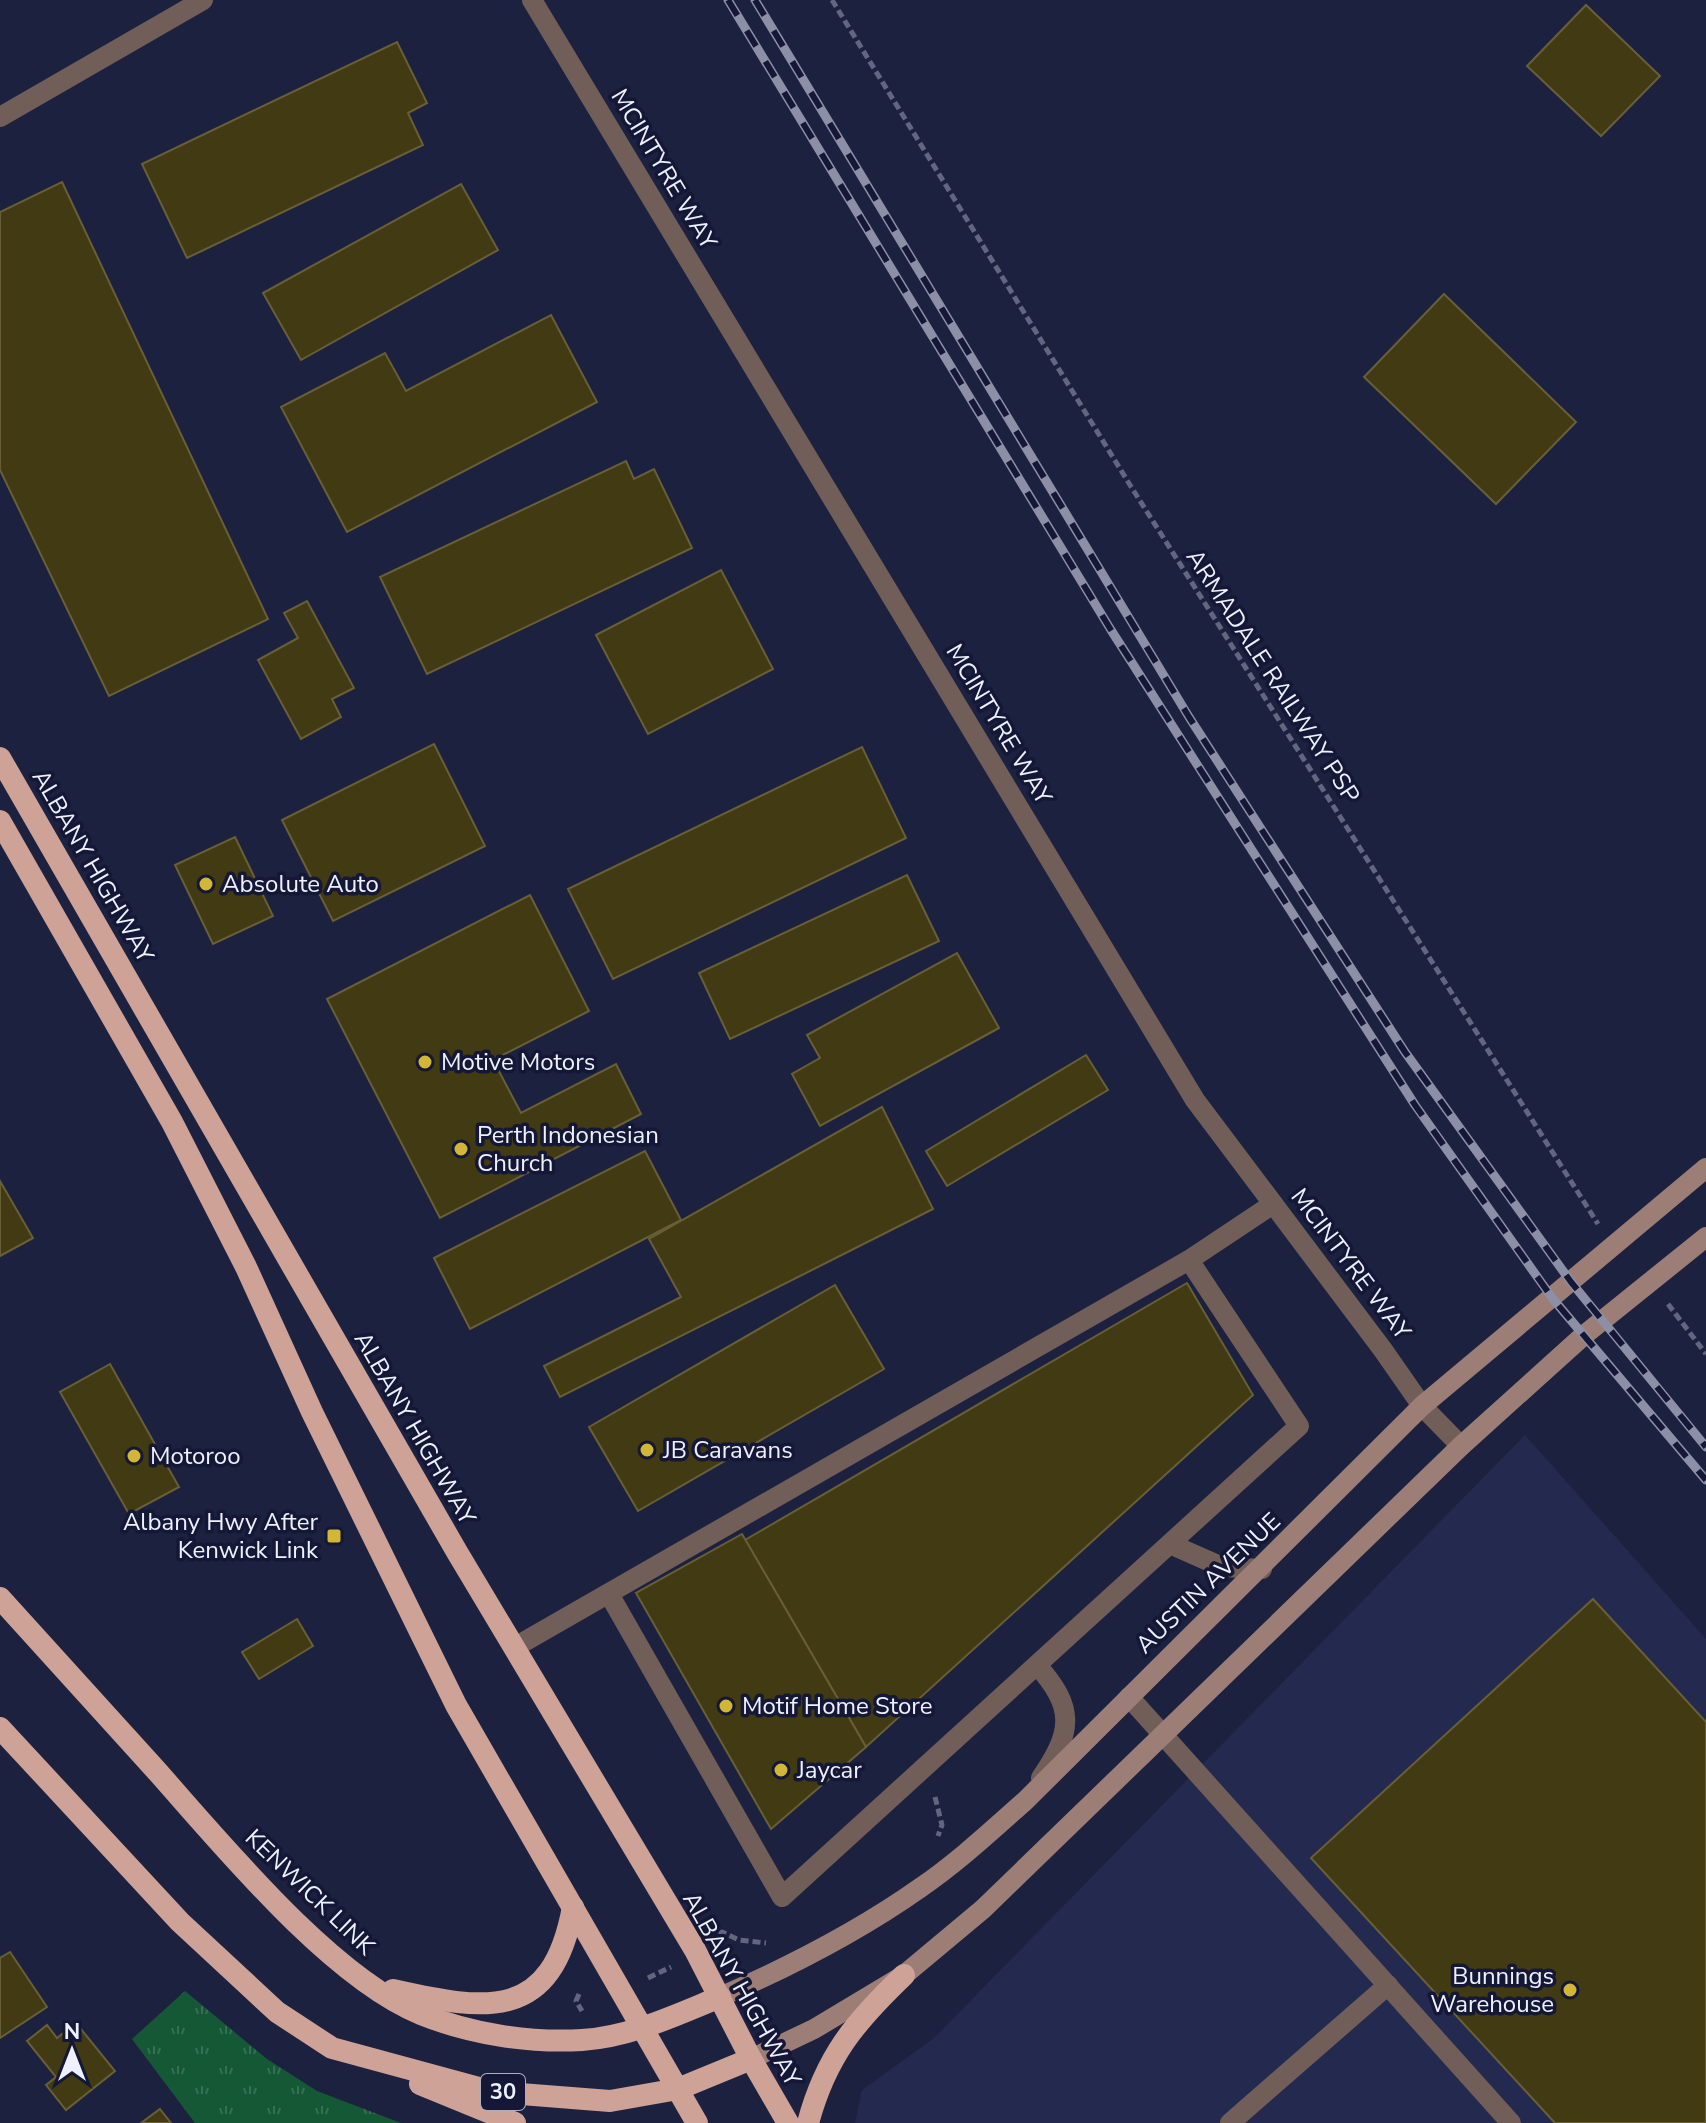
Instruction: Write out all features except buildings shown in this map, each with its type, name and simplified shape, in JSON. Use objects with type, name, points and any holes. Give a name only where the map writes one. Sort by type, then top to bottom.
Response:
[{"type":"highway","name":"ALBANY HIGHWAY","points":[[0,758],[449,1539],[695,1950],[788,2123]]},
{"type":"highway","points":[[0,821],[172,1122],[246,1267],[312,1412],[456,1705],[697,2123]]},
{"type":"highway","name":"KENWICK LINK","points":[[0,1598],[227,1850],[316,1941],[370,1985],[420,2013],[523,2039],[583,2040],[643,2028],[720,1997]]},
{"type":"highway","name":"30","points":[[0,1728],[180,1922],[277,2012],[332,2048],[515,2123]]},
{"type":"highway","points":[[370,1985],[442,2001],[484,2005],[505,2002],[536,1986],[556,1964],[573,1907]]},
{"type":"highway","points":[[808,2123],[817,2091],[850,2030],[904,1975]]},
{"type":"highway","name":"30","points":[[332,2048],[494,2092],[610,2101],[678,2089]]},
{"type":"highway","points":[[678,2089],[751,2059]]},
{"type":"main road","name":"AUSTIN AVENUE","points":[[720,1997],[772,1974],[919,1889],[1025,1801],[1262,1569],[1422,1406],[1706,1168]]},
{"type":"main road","points":[[751,2059],[814,2029],[904,1975],[983,1909],[1461,1446],[1583,1336],[1706,1237]]},
{"type":"street","points":[[0,117],[203,0]]},
{"type":"street","name":"MCINTYRE WAY","points":[[532,0],[1195,1100],[1422,1406],[1461,1446]]},
{"type":"street","points":[[515,1647],[1189,1260],[1273,1204]]},
{"type":"street","points":[[609,1594],[782,1897],[1299,1426],[1189,1260]]},
{"type":"street","points":[[1170,1544],[1222,1567],[1262,1569]]},
{"type":"street","points":[[1025,1801],[1055,1758],[1068,1718],[1058,1689],[1037,1665]]},
{"type":"street","points":[[1129,1697],[1511,2123]]},
{"type":"street","points":[[1230,2123],[1388,1985]]},
{"type":"path","name":"ARMADALE RAILWAY PSP","points":[[832,0],[1130,485],[1597,1223],[1617,1242]]},
{"type":"path","points":[[1651,1281],[1706,1354]]},
{"type":"path","points":[[917,1774],[931,1790],[941,1809],[942,1825],[936,1840]]},
{"type":"path","points":[[578,1997],[658,1975],[722,1932],[739,1940],[779,1944]]},
{"type":"shaded area","points":[[1525,1435],[1706,1639],[1706,2123],[855,2123],[862,2090],[934,2038]]},
{"type":"green space","points":[[185,1991],[267,2059],[317,2091],[401,2123],[195,2123],[132,2039]]},
{"type":"railway","points":[[728,0],[1111,630],[1415,1105],[1553,1299],[1706,1480]]},
{"type":"railway","points":[[755,0],[1189,717],[1405,1052],[1571,1282],[1706,1447]]},
{"type":"place","name":"Absolute Auto","points":[[206,884]]},
{"type":"place","name":"Motive Motors","points":[[425,1062]]},
{"type":"place","name":"Perth Indonesian Church","points":[[461,1149]]},
{"type":"place","name":"JB Caravans","points":[[647,1450]]},
{"type":"place","name":"Motoroo","points":[[134,1456]]},
{"type":"place","name":"Albany Hwy After Kenwick Link","points":[[334,1536]]},
{"type":"place","name":"Motif Home Store","points":[[726,1706]]},
{"type":"place","name":"Jaycar","points":[[781,1770]]},
{"type":"place","name":"Bunnings Warehouse","points":[[1570,1990]]}]
